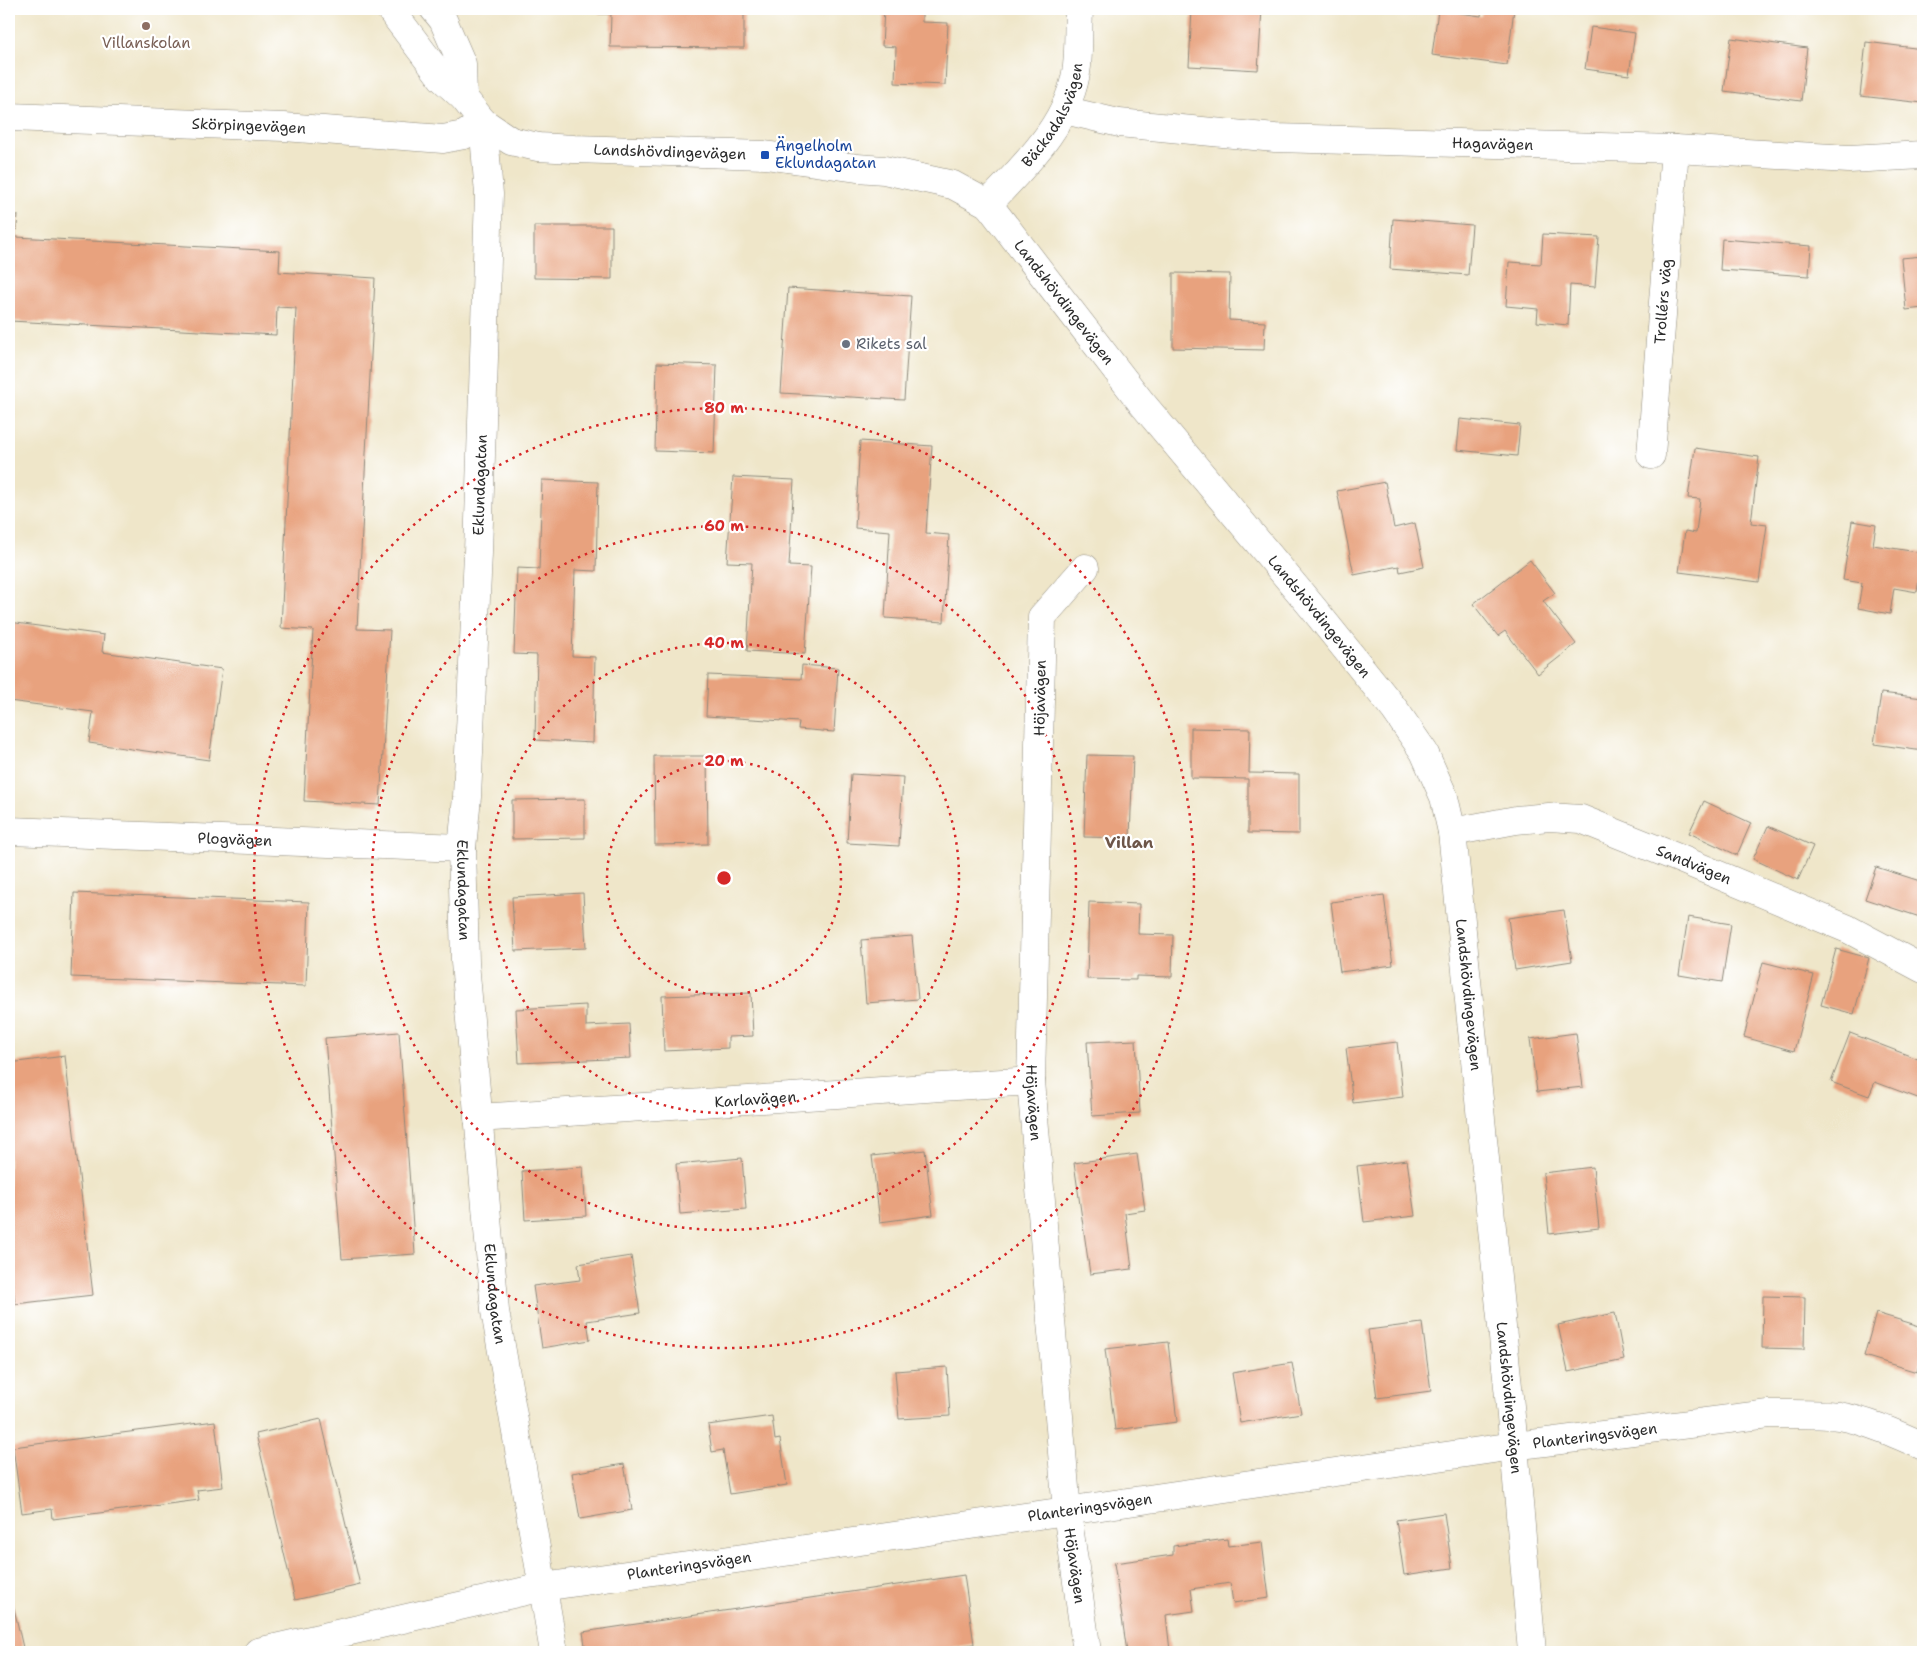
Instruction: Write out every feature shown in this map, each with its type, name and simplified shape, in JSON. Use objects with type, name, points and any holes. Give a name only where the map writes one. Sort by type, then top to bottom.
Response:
[{"type":"street","name":"Landshövdingevägen","points":[[390,9],[442,78],[464,97],[483,122],[511,141],[538,147],[765,155],[884,170],[953,185],[988,204],[1141,402],[1313,608],[1395,710],[1424,752],[1444,797],[1452,832],[1514,1446],[1532,1652]]},
{"type":"street","points":[[434,9],[443,20],[462,64],[464,97]]},
{"type":"street","name":"Bäckadalsvägen","points":[[988,204],[1028,162],[1064,110],[1077,67],[1079,9]]},
{"type":"street","name":"Hagavägen","points":[[1064,110],[1119,123],[1275,138],[1675,148],[1849,159],[1923,155]]},
{"type":"street","name":"Skörpingevägen","points":[[9,117],[284,127],[443,140],[464,135],[483,122]]},
{"type":"street","name":"Eklundagatan","points":[[483,122],[489,214],[478,553],[467,797],[462,848],[465,962],[495,1311],[554,1652]]},
{"type":"street","name":"Trollérs väg","points":[[1651,455],[1675,148]]},
{"type":"street","name":"Höjavägen","points":[[1085,568],[1042,617],[1031,1081],[1067,1512],[1087,1652]]},
{"type":"street","name":"Sandvägen","points":[[1452,832],[1549,816],[1581,819],[1848,929],[1923,969]]},
{"type":"street","name":"Plogvägen","points":[[9,831],[462,848]]},
{"type":"street","name":"Karlavägen","points":[[478,1118],[1031,1081]]},
{"type":"street","name":"Planteringsvägen","points":[[258,1652],[542,1587],[1514,1446],[1768,1414],[1806,1413],[1838,1416],[1864,1422],[1923,1446]]},
{"type":"building","points":[[599,9],[744,9],[744,48],[610,47],[611,14],[599,14]]},
{"type":"building","points":[[884,9],[922,9],[922,22],[948,23],[945,85],[895,83],[896,47],[882,46]]},
{"type":"building","points":[[1192,9],[1262,9],[1258,70],[1189,66]]},
{"type":"building","points":[[1482,9],[1514,9],[1507,65],[1432,55],[1438,10],[1481,16]]},
{"type":"building","points":[[1591,27],[1635,33],[1629,75],[1585,69]]},
{"type":"building","points":[[1731,38],[1807,48],[1801,101],[1724,91]]},
{"type":"building","points":[[1866,42],[1923,49],[1923,103],[1860,96]]},
{"type":"building","points":[[9,214],[18,215],[16,237],[280,251],[279,272],[375,278],[357,629],[390,630],[380,805],[304,801],[313,630],[281,628],[296,308],[277,307],[276,335],[10,321]]},
{"type":"building","points":[[1393,219],[1472,225],[1468,275],[1390,269]]},
{"type":"building","points":[[534,226],[612,226],[612,279],[534,278]]},
{"type":"building","points":[[1543,234],[1599,237],[1595,287],[1570,285],[1568,325],[1537,322],[1538,309],[1506,306],[1509,262],[1541,264]]},
{"type":"building","points":[[1722,239],[1811,246],[1809,276],[1720,270]]},
{"type":"building","points":[[1923,256],[1923,308],[1906,310],[1901,258]]},
{"type":"building","points":[[1173,273],[1230,274],[1229,320],[1265,322],[1264,350],[1173,348]]},
{"type":"building","name":"Rikets sal","points":[[788,288],[911,296],[904,400],[781,393]]},
{"type":"building","points":[[657,363],[717,365],[714,453],[655,451]]},
{"type":"building","points":[[1460,419],[1520,425],[1517,456],[1457,450]]},
{"type":"building","points":[[860,441],[932,446],[926,533],[949,535],[944,622],[885,618],[890,531],[855,528]]},
{"type":"building","points":[[1695,448],[1759,457],[1751,523],[1767,525],[1759,582],[1679,572],[1685,531],[1696,533],[1700,499],[1688,498]]},
{"type":"building","points":[[733,477],[794,480],[789,566],[811,567],[805,654],[747,651],[752,563],[727,562]]},
{"type":"building","points":[[542,480],[598,482],[596,571],[575,570],[572,656],[595,657],[593,743],[535,740],[537,655],[514,654],[517,568],[539,569]]},
{"type":"building","points":[[1385,482],[1394,528],[1415,523],[1424,567],[1400,572],[1399,566],[1354,575],[1337,491]]},
{"type":"building","points":[[1852,521],[1876,525],[1873,545],[1923,553],[1917,592],[1894,588],[1890,614],[1858,608],[1862,583],[1843,580]]},
{"type":"building","points":[[1530,560],[1555,593],[1543,601],[1576,644],[1538,674],[1505,631],[1498,636],[1473,604]]},
{"type":"building","points":[[9,622],[104,635],[102,652],[222,669],[209,760],[89,743],[93,712],[9,701]]},
{"type":"building","points":[[802,665],[838,668],[834,732],[798,729],[799,722],[706,716],[708,675],[801,679]]},
{"type":"building","points":[[1881,693],[1923,698],[1923,751],[1874,744]]},
{"type":"building","points":[[1191,728],[1250,729],[1249,773],[1299,774],[1299,834],[1248,833],[1248,779],[1191,778]]},
{"type":"building","points":[[1087,755],[1133,756],[1130,838],[1084,837]]},
{"type":"building","points":[[654,756],[707,756],[708,844],[655,845]]},
{"type":"building","points":[[851,774],[903,777],[899,846],[847,843]]},
{"type":"building","points":[[585,799],[585,838],[512,839],[512,800]]},
{"type":"building","points":[[1704,801],[1751,823],[1737,855],[1689,833]]},
{"type":"building","points":[[1768,826],[1813,846],[1798,880],[1753,859]]},
{"type":"building","points":[[1876,867],[1923,882],[1923,918],[1865,899]]},
{"type":"building","points":[[74,893],[309,902],[306,986],[71,977]]},
{"type":"building","points":[[583,893],[586,948],[515,951],[512,897]]},
{"type":"building","points":[[1384,895],[1393,965],[1340,972],[1331,902]]},
{"type":"building","points":[[1089,902],[1139,904],[1138,934],[1173,935],[1172,977],[1136,976],[1136,980],[1087,979]]},
{"type":"building","points":[[1564,910],[1572,961],[1515,970],[1508,918]]},
{"type":"building","points":[[1688,917],[1731,924],[1722,982],[1679,975]]},
{"type":"building","points":[[912,936],[918,999],[866,1003],[861,940]]},
{"type":"building","points":[[1836,949],[1869,958],[1854,1014],[1821,1005]]},
{"type":"building","points":[[1763,962],[1814,975],[1794,1051],[1744,1037]]},
{"type":"building","points":[[751,993],[753,1036],[728,1037],[728,1048],[664,1051],[662,996]]},
{"type":"building","points":[[586,1005],[586,1026],[629,1024],[631,1058],[519,1063],[516,1009]]},
{"type":"building","points":[[399,1032],[415,1254],[342,1259],[325,1038]]},
{"type":"building","points":[[1576,1033],[1583,1087],[1537,1092],[1530,1039]]},
{"type":"building","points":[[1850,1033],[1923,1061],[1923,1100],[1875,1082],[1869,1096],[1831,1082]]},
{"type":"building","points":[[1136,1040],[1140,1113],[1092,1116],[1087,1042]]},
{"type":"building","points":[[1397,1042],[1403,1097],[1353,1103],[1346,1048]]},
{"type":"building","points":[[65,1056],[93,1295],[15,1304],[9,1253],[9,1063]]},
{"type":"building","points":[[925,1150],[933,1215],[880,1222],[872,1156]]},
{"type":"building","points":[[1137,1154],[1145,1210],[1125,1213],[1132,1269],[1090,1274],[1074,1163]]},
{"type":"building","points":[[742,1158],[746,1209],[680,1214],[676,1164]]},
{"type":"building","points":[[1407,1160],[1415,1216],[1364,1222],[1357,1166]]},
{"type":"building","points":[[583,1167],[586,1216],[525,1220],[522,1171]]},
{"type":"building","points":[[1593,1167],[1599,1228],[1549,1234],[1543,1173]]},
{"type":"building","points":[[631,1256],[640,1313],[587,1321],[590,1340],[542,1348],[533,1286],[580,1280],[578,1264]]},
{"type":"building","points":[[1763,1296],[1805,1297],[1804,1349],[1762,1348]]},
{"type":"building","points":[[1615,1313],[1624,1360],[1568,1372],[1558,1325]]},
{"type":"building","points":[[1876,1313],[1923,1327],[1923,1350],[1917,1372],[1864,1356]]},
{"type":"building","points":[[1422,1323],[1431,1391],[1377,1398],[1368,1330]]},
{"type":"building","points":[[1168,1342],[1177,1422],[1115,1430],[1105,1349]]},
{"type":"building","points":[[1292,1363],[1301,1413],[1240,1423],[1232,1373]]},
{"type":"building","points":[[947,1367],[950,1416],[899,1419],[895,1371]]},
{"type":"building","points":[[772,1416],[775,1440],[780,1439],[787,1485],[730,1494],[723,1450],[712,1452],[708,1425]]},
{"type":"building","points":[[321,1419],[360,1585],[295,1600],[256,1434]]},
{"type":"building","points":[[215,1421],[223,1487],[197,1490],[199,1500],[53,1519],[52,1509],[22,1513],[13,1447]]},
{"type":"building","points":[[624,1464],[632,1510],[580,1519],[572,1473]]},
{"type":"building","points":[[1444,1513],[1452,1568],[1404,1575],[1396,1520]]},
{"type":"building","points":[[1227,1539],[1228,1546],[1262,1542],[1269,1598],[1233,1603],[1230,1583],[1191,1589],[1194,1611],[1166,1615],[1170,1651],[1127,1652],[1114,1563],[1173,1555],[1173,1546]]},
{"type":"building","points":[[964,1575],[974,1644],[920,1652],[586,1652],[583,1632]]},
{"type":"building","points":[[10,1591],[24,1652],[9,1652]]},
{"type":"place","name":"Villanskolan","points":[[146,26]]},
{"type":"place","name":"Ängelholm Eklundagatan","points":[[765,155]]},
{"type":"place","name":"Rikets sal","points":[[846,344]]},
{"type":"district","name":"Villan","points":[[1129,842]]}]
